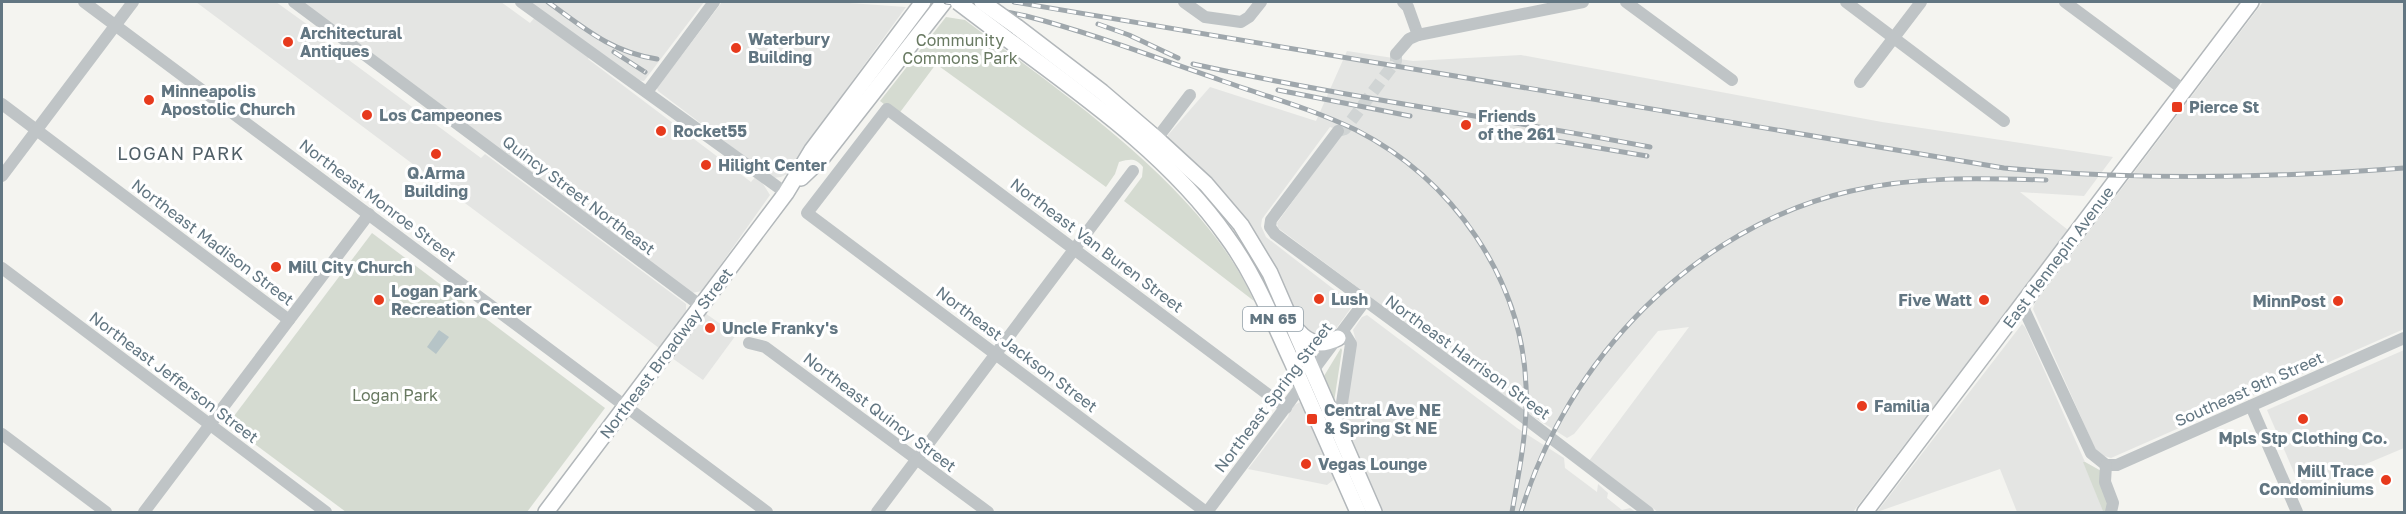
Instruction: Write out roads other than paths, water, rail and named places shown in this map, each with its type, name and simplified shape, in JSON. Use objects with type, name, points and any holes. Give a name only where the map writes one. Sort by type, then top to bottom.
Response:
[{"type":"main road","name":"Northeast Broadway Street","points":[[855,104],[923,2]]},
{"type":"main road","name":"Northeast Broadway Street","points":[[546,512],[786,193],[812,150],[944,2]]},
{"type":"main road","name":"MN 65","points":[[958,2],[1012,33],[1102,92],[1153,145],[1196,198],[1238,253],[1262,297],[1358,513]]},
{"type":"main road","name":"MN 65","points":[[982,2],[1012,33]]},
{"type":"main road","name":"East Hennepin Avenue","points":[[1865,513],[2251,2]]},
{"type":"main road","name":"MN 65","points":[[1153,145],[1206,184],[1241,225],[1269,273],[1374,513]]},
{"type":"main road","points":[[1290,320],[1311,343],[1328,343],[1341,335]]},
{"type":"street","name":"Northeast Monroe Street","points":[[84,2],[767,513]]},
{"type":"street","points":[[2,176],[133,2]]},
{"type":"street","name":"Quincy Street Northeast","points":[[294,2],[701,306]]},
{"type":"street","points":[[521,2],[786,193]]},
{"type":"street","points":[[647,92],[714,2]]},
{"type":"street","points":[[1184,2],[1205,17],[1236,21],[1245,21],[1261,2]]},
{"type":"street","points":[[1403,2],[1408,7],[1418,35]]},
{"type":"street","points":[[1396,54],[1409,39],[1418,35],[1583,2]]},
{"type":"street","points":[[1626,2],[1732,80]]},
{"type":"street","points":[[1846,2],[2004,120]]},
{"type":"street","points":[[1860,82],[1921,2]]},
{"type":"street","points":[[2065,2],[2184,90]]},
{"type":"street","points":[[1153,145],[1190,95]]},
{"type":"street","name":"Northeast Madison Street","points":[[2,105],[289,320]]},
{"type":"street","name":"Northeast Jackson Street","points":[[887,109],[807,213],[1207,513]]},
{"type":"street","name":"Northeast Van Buren Street","points":[[887,109],[1286,408]]},
{"type":"street","name":"Northeast Harrison Street","points":[[1338,131],[1271,220],[1270,227],[1275,234],[1526,419],[1648,513]]},
{"type":"street","points":[[878,513],[1133,171]]},
{"type":"street","points":[[144,513],[369,214]]},
{"type":"street","name":"Northeast Jefferson Street","points":[[2,268],[326,513]]},
{"type":"street","name":"Northeast Spring Street","points":[[1207,513],[1365,301]]},
{"type":"street","points":[[2022,305],[2091,453],[2106,465],[2105,482],[2113,503],[2111,513]]},
{"type":"street","points":[[1338,429],[1351,344],[1341,335]]},
{"type":"street","name":"Southeast 9th Street","points":[[2106,465],[2117,465],[2404,338]]},
{"type":"street","name":"Northeast Quincy Street","points":[[749,343],[765,347],[988,513]]},
{"type":"street","points":[[2252,406],[2297,513]]},
{"type":"street","points":[[2,434],[106,513]]},
{"type":"tunnel","points":[[1338,131],[1345,129],[1396,61],[1396,54]]},
{"type":"railway","points":[[548,2],[586,30],[612,45],[641,56],[657,59]]},
{"type":"railway","points":[[946,2],[1026,16],[1075,30],[1306,109],[1356,130],[1391,151],[1422,175],[1451,204],[1476,236],[1496,270],[1511,307],[1521,346],[1526,386],[1526,418],[1512,512]]},
{"type":"railway","points":[[1014,2],[2004,168],[2104,175],[2204,177],[2404,168]]},
{"type":"railway","points":[[1098,24],[1129,35],[1178,58]]},
{"type":"railway","points":[[614,52],[645,72]]},
{"type":"railway","points":[[1193,64],[1307,87],[1650,147]]},
{"type":"railway","points":[[1278,90],[1410,116]]},
{"type":"railway","points":[[1521,135],[1647,156]]},
{"type":"railway","points":[[1521,512],[1542,456],[1570,403],[1604,353],[1644,308],[1690,268],[1740,235],[1794,209],[1875,186],[1948,179],[2046,180]]},
{"type":"place","name":"Architectural Antiques","points":[[288,42]]},
{"type":"place","name":"Waterbury Building","points":[[736,48]]},
{"type":"place","name":"Minneapolis Apostolic Church","points":[[149,100]]},
{"type":"place","name":"Pierce St","points":[[2177,107]]},
{"type":"place","name":"Los Campeones","points":[[367,115]]},
{"type":"place","name":"Friends of the 261","points":[[1466,125]]},
{"type":"place","name":"Rocket55","points":[[661,131]]},
{"type":"place","name":"Q.Arma Building","points":[[436,154]]},
{"type":"place","name":"Hilight Center","points":[[706,165]]},
{"type":"place","name":"Mill City Church","points":[[276,267]]},
{"type":"place","name":"Lush","points":[[1319,299]]},
{"type":"place","name":"Logan Park Recreation Center","points":[[379,300]]},
{"type":"place","name":"Five Watt","points":[[1984,300]]},
{"type":"place","name":"MinnPost","points":[[2338,301]]},
{"type":"place","name":"Uncle Franky's","points":[[710,328]]},
{"type":"place","name":"Familia","points":[[1862,406]]},
{"type":"place","name":"Central Ave NE & Spring St NE","points":[[1312,419]]},
{"type":"place","name":"Mpls Stp Clothing Co.","points":[[2303,419]]},
{"type":"place","name":"Vegas Lounge","points":[[1306,464]]},
{"type":"place","name":"Mill Trace Condominiums","points":[[2386,480]]},
{"type":"district","name":"LOGAN PARK","points":[[181,154]]},
{"type":"park label","name":"Community Commons Park","points":[[960,49]]},
{"type":"park label","name":"Logan Park","points":[[395,395]]}]
